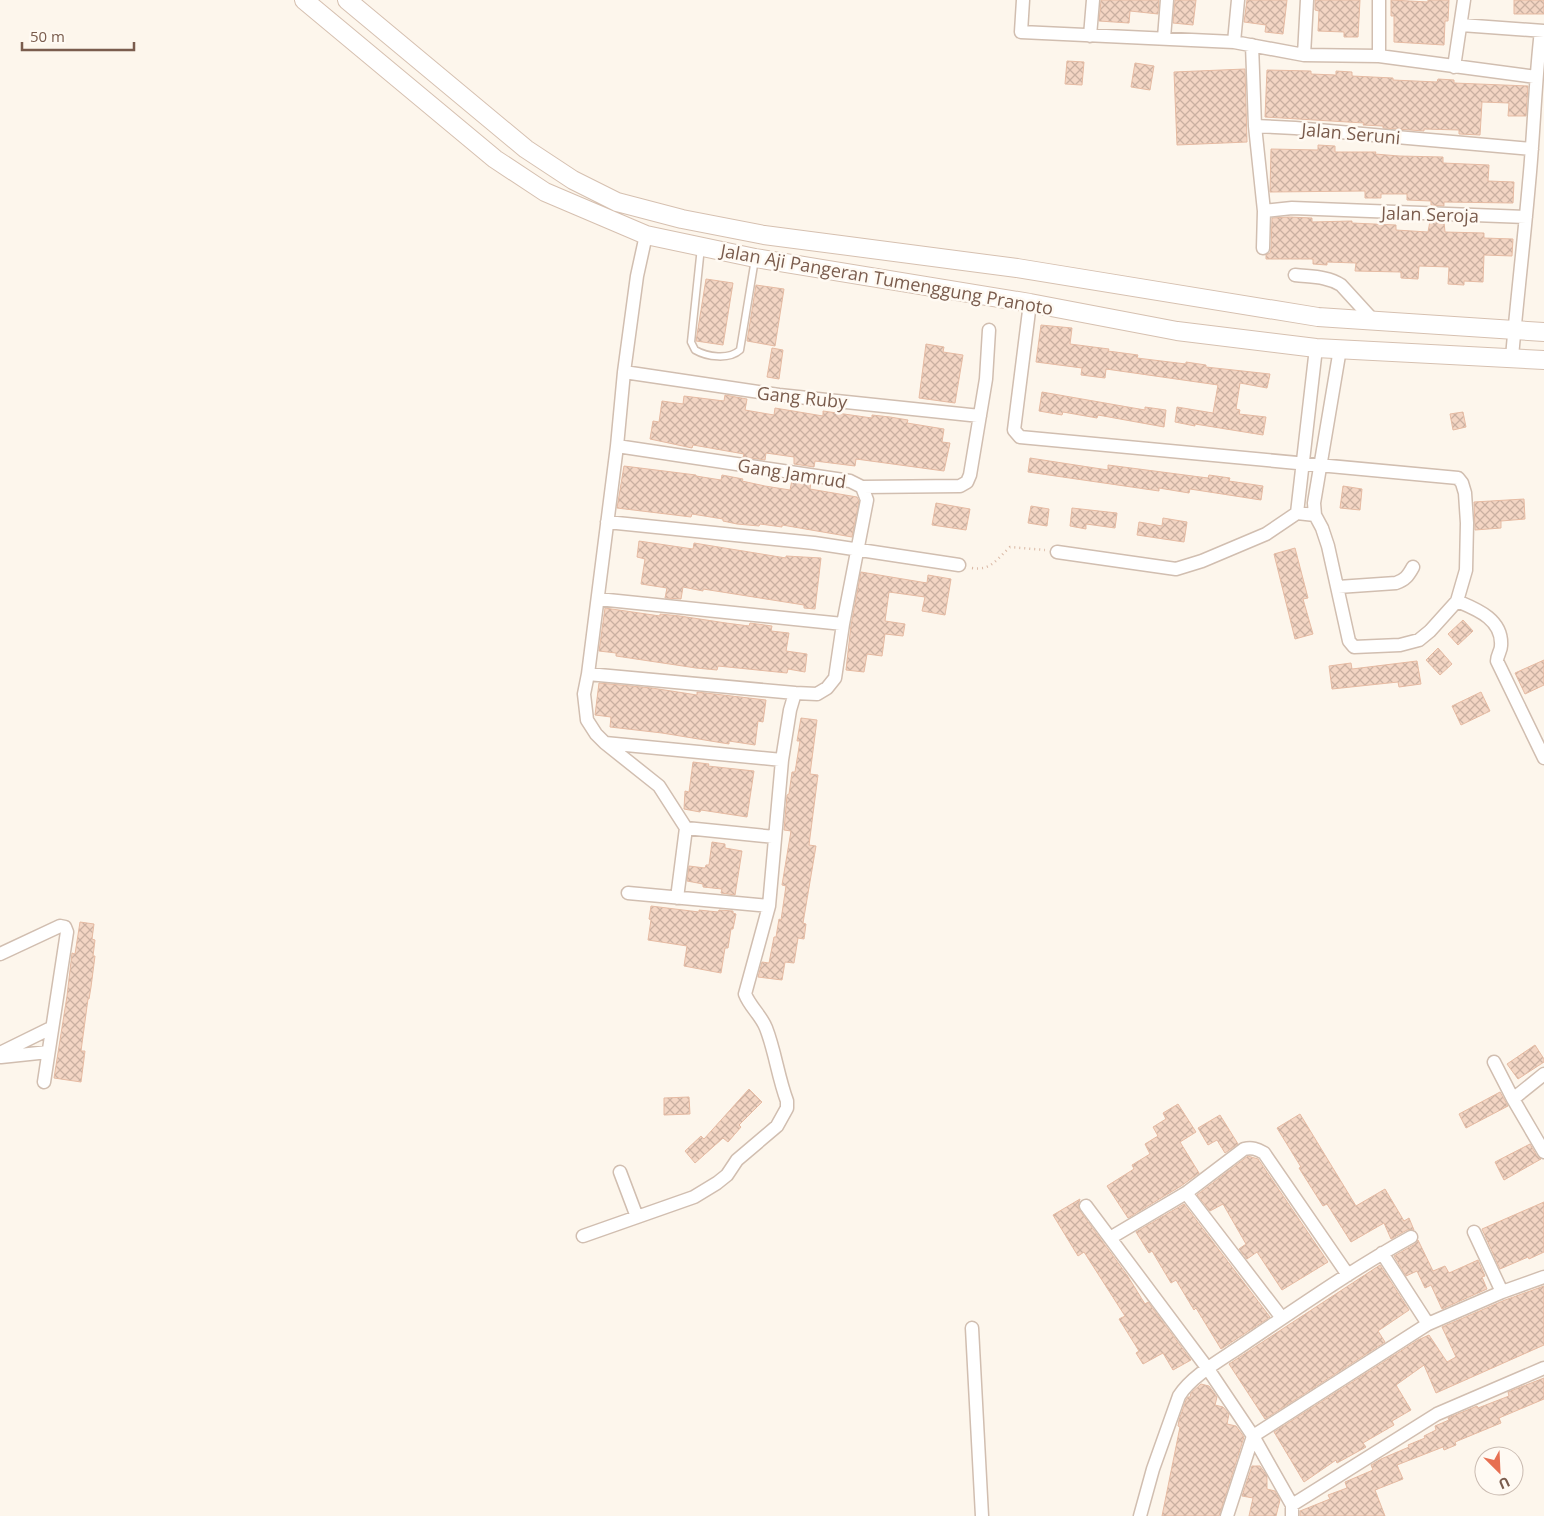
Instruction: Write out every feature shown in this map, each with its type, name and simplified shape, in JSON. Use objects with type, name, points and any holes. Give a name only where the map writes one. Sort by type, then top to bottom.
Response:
[{"type":"main road","name":"Jalan Aji Pangeran Tumenggung Pranoto","points":[[347,0],[526,149],[573,180],[617,202],[682,219],[764,235],[1017,268],[1318,317],[1544,332]]},
{"type":"main road","name":"Jalan Aji Pangeran Tumenggung Pranoto","points":[[313,3],[495,159],[545,192],[646,235],[755,258],[1030,303],[1177,331],[1316,348],[1544,360]]},
{"type":"street","points":[[1023,0],[1021,32],[1234,42],[1304,54],[1379,56],[1536,77]]},
{"type":"street","points":[[1090,36],[1093,0]]},
{"type":"street","points":[[1164,38],[1167,0]]},
{"type":"street","points":[[1234,42],[1238,0]]},
{"type":"street","points":[[1304,54],[1307,0]]},
{"type":"street","points":[[1379,0],[1379,56]]},
{"type":"street","points":[[1454,67],[1464,0]]},
{"type":"street","points":[[1461,25],[1543,31],[1536,77],[1539,125],[1532,149],[1512,357]]},
{"type":"street","points":[[1252,45],[1255,126],[1264,210],[1263,248]]},
{"type":"street","name":"Jalan Seruni","points":[[1255,126],[1532,149]]},
{"type":"street","name":"Jalan Seroja","points":[[1264,210],[1292,208],[1526,218]]},
{"type":"street","points":[[646,235],[637,276],[624,372],[618,446],[584,694],[587,720],[596,734],[659,786],[686,828],[678,898]]},
{"type":"street","points":[[1295,276],[1327,278],[1335,281],[1341,285],[1373,320]]},
{"type":"street","points":[[1030,303],[1014,430],[1020,437],[1321,467],[1458,478],[1462,483],[1465,493],[1466,570],[1457,601],[1430,631],[1419,640],[1400,645],[1354,647],[1349,641],[1328,546],[1315,515],[1314,503],[1321,467],[1340,349]]},
{"type":"street","points":[[980,416],[986,379],[989,330]]},
{"type":"street","points":[[1297,513],[1316,348]]},
{"type":"street","name":"Gang Ruby","points":[[624,372],[779,396],[980,416]]},
{"type":"street","name":"Gang Jamrud","points":[[618,446],[850,481],[862,487],[960,486],[967,482],[970,475],[980,416]]},
{"type":"street","points":[[588,674],[817,694],[827,688],[835,678],[843,624],[867,500],[862,487]]},
{"type":"street","points":[[1057,552],[1176,569],[1202,561],[1266,534],[1297,513],[1315,515]]},
{"type":"street","points":[[607,522],[814,543],[959,565]]},
{"type":"street","points":[[1338,587],[1396,583],[1409,576],[1413,567]]},
{"type":"street","points":[[598,599],[843,624]]},
{"type":"street","points":[[1457,601],[1478,609],[1487,615],[1496,626],[1500,635],[1501,646],[1497,661],[1544,758]]},
{"type":"street","points":[[583,1236],[694,1197],[717,1183],[727,1175],[737,1160],[777,1126],[787,1108],[787,1101],[766,1028],[745,994],[769,906],[782,760],[790,710],[795,692]]},
{"type":"street","points":[[605,742],[782,760]]},
{"type":"street","points":[[686,828],[774,838]]},
{"type":"street","points":[[628,893],[769,906]]},
{"type":"street","points":[[0,954],[60,926],[65,927],[67,932],[44,1082]]},
{"type":"street","points":[[0,1055],[51,1028]]},
{"type":"street","points":[[0,1055],[48,1052]]},
{"type":"street","points":[[1494,1062],[1544,1152]]},
{"type":"street","points":[[1513,1099],[1544,1074]]},
{"type":"street","points":[[1110,1238],[1186,1193],[1244,1149],[1250,1148],[1264,1153],[1348,1275]]},
{"type":"street","points":[[620,1172],[638,1217]]},
{"type":"street","points":[[1186,1193],[1282,1318]]},
{"type":"street","points":[[1086,1206],[1208,1369],[1253,1436],[1292,1511],[1437,1414],[1544,1368]]},
{"type":"street","points":[[1474,1232],[1502,1292]]},
{"type":"street","points":[[1140,1516],[1152,1469],[1183,1389],[1208,1369],[1282,1318],[1382,1253],[1411,1237]]},
{"type":"street","points":[[1382,1253],[1428,1324]]},
{"type":"street","points":[[1227,1516],[1253,1436],[1428,1324],[1502,1292],[1544,1277]]},
{"type":"street","points":[[972,1328],[982,1516]]},
{"type":"lane","points":[[701,246],[691,342],[694,350],[702,354],[728,356],[734,355],[740,350],[755,258]]},
{"type":"path","points":[[959,565],[980,569],[993,565],[1010,547],[1057,552]]},
{"type":"building","points":[[1101,0],[1159,0],[1158,14],[1130,11],[1129,23],[1099,21]]},
{"type":"building","points":[[1175,0],[1196,0],[1193,25],[1173,23]]},
{"type":"building","points":[[1247,0],[1287,0],[1283,34],[1265,32],[1266,25],[1244,22]]},
{"type":"building","points":[[1315,0],[1360,0],[1358,37],[1344,37],[1344,32],[1318,31],[1319,11],[1315,10]]},
{"type":"building","points":[[1391,0],[1428,2],[1428,0],[1449,0],[1448,21],[1445,21],[1444,45],[1394,42],[1394,16],[1391,16]]},
{"type":"building","points":[[1514,0],[1544,0],[1544,14],[1514,14]]},
{"type":"building","points":[[1067,61],[1084,62],[1082,85],[1065,84]]},
{"type":"building","points":[[1135,63],[1154,66],[1150,90],[1131,87]]},
{"type":"building","points":[[1245,69],[1247,142],[1177,145],[1174,72]]},
{"type":"building","points":[[1267,70],[1311,71],[1311,74],[1336,75],[1336,71],[1352,72],[1352,76],[1393,78],[1393,80],[1437,82],[1438,79],[1454,80],[1454,83],[1528,86],[1526,116],[1508,116],[1509,103],[1482,102],[1480,135],[1459,134],[1459,130],[1424,129],[1424,131],[1383,128],[1383,126],[1363,125],[1364,123],[1265,117]]},
{"type":"building","points":[[1318,145],[1335,146],[1335,152],[1376,152],[1375,154],[1399,156],[1443,157],[1443,163],[1489,165],[1488,181],[1514,182],[1513,203],[1444,202],[1444,206],[1431,205],[1431,201],[1407,200],[1407,194],[1381,194],[1381,198],[1365,198],[1365,191],[1270,192],[1271,149],[1318,150]]},
{"type":"building","points":[[1272,218],[1312,218],[1312,222],[1352,221],[1352,223],[1396,225],[1396,230],[1428,232],[1430,221],[1444,222],[1445,232],[1484,233],[1484,238],[1513,239],[1512,256],[1484,255],[1483,282],[1464,281],[1464,285],[1448,284],[1449,267],[1419,266],[1418,279],[1401,278],[1401,272],[1355,271],[1356,263],[1327,262],[1327,265],[1313,264],[1313,259],[1266,259],[1266,255],[1270,253],[1271,248]]},
{"type":"building","points":[[706,279],[733,283],[723,345],[696,341]]},
{"type":"building","points":[[756,285],[784,289],[775,346],[747,341]]},
{"type":"building","points":[[1041,325],[1072,328],[1070,344],[1138,355],[1137,358],[1186,364],[1186,362],[1206,365],[1206,367],[1270,374],[1267,388],[1240,383],[1236,409],[1240,410],[1239,414],[1266,417],[1263,435],[1175,422],[1177,407],[1213,413],[1218,385],[1106,369],[1105,378],[1081,375],[1082,368],[1036,362]]},
{"type":"building","points":[[926,344],[944,347],[943,352],[963,355],[955,403],[919,398]]},
{"type":"building","points":[[772,348],[783,350],[779,379],[767,377]]},
{"type":"building","points":[[1042,392],[1145,410],[1145,407],[1166,410],[1164,427],[1098,415],[1097,418],[1063,412],[1062,415],[1039,411]]},
{"type":"building","points":[[725,395],[747,399],[745,410],[774,415],[775,408],[823,416],[823,411],[872,418],[872,415],[908,420],[907,423],[944,429],[942,442],[950,443],[944,471],[856,459],[855,466],[815,461],[814,467],[794,464],[794,457],[766,453],[765,460],[743,457],[744,454],[693,445],[692,448],[650,439],[653,421],[659,422],[662,401],[683,404],[684,396],[724,401]]},
{"type":"building","points":[[1463,412],[1466,427],[1453,430],[1450,414]]},
{"type":"building","points":[[1030,458],[1108,470],[1108,465],[1208,478],[1209,475],[1230,478],[1229,481],[1263,486],[1261,500],[1190,489],[1189,493],[1159,488],[1159,491],[1028,472]]},
{"type":"building","points":[[624,466],[721,480],[722,475],[743,479],[742,481],[790,490],[792,480],[811,483],[810,489],[857,497],[859,501],[852,537],[782,525],[782,527],[760,524],[759,526],[737,524],[723,521],[723,519],[692,514],[691,517],[617,508]]},
{"type":"building","points":[[1343,486],[1362,489],[1360,510],[1340,508]]},
{"type":"building","points":[[1524,499],[1525,519],[1501,521],[1501,528],[1475,530],[1474,502]]},
{"type":"building","points":[[936,503],[970,509],[966,530],[932,525]]},
{"type":"building","points":[[1031,506],[1049,509],[1047,526],[1028,523]]},
{"type":"building","points":[[1072,508],[1117,513],[1115,528],[1086,524],[1086,529],[1070,526]]},
{"type":"building","points":[[1163,518],[1187,522],[1184,542],[1137,535],[1139,522],[1162,526]]},
{"type":"building","points":[[639,541],[693,549],[694,543],[786,558],[786,556],[821,558],[815,609],[804,608],[804,605],[683,587],[681,599],[665,598],[667,588],[641,584],[645,559],[637,557]]},
{"type":"building","points":[[1295,548],[1308,598],[1303,599],[1313,634],[1295,639],[1274,554]]},
{"type":"building","points":[[861,572],[927,583],[928,575],[951,579],[945,615],[922,611],[925,597],[889,592],[885,621],[905,624],[903,636],[885,634],[882,656],[867,654],[864,672],[846,670],[851,625]]},
{"type":"building","points":[[605,608],[749,626],[750,623],[772,626],[771,631],[789,633],[786,651],[807,654],[805,672],[788,669],[787,673],[718,666],[717,670],[696,668],[616,656],[616,653],[599,651]]},
{"type":"building","points":[[1463,620],[1473,631],[1458,645],[1448,634]]},
{"type":"building","points":[[1438,648],[1452,664],[1440,675],[1426,660]]},
{"type":"building","points":[[1544,660],[1544,685],[1525,694],[1515,673]]},
{"type":"building","points":[[1417,661],[1421,684],[1399,687],[1398,682],[1332,689],[1329,666],[1351,663],[1352,669]]},
{"type":"building","points":[[599,683],[697,695],[697,692],[766,700],[763,722],[758,721],[755,745],[729,741],[729,744],[610,727],[611,717],[595,715]]},
{"type":"building","points":[[1481,692],[1490,711],[1461,725],[1452,706]]},
{"type":"building","points":[[801,718],[817,720],[810,774],[818,775],[809,845],[816,846],[803,923],[806,924],[804,939],[798,938],[794,963],[785,962],[782,980],[758,977],[762,962],[769,963],[779,919],[781,920],[786,886],[782,885],[791,831],[784,830],[787,795],[789,794],[792,772],[795,772],[800,741],[797,741]]},
{"type":"building","points":[[693,762],[709,764],[708,766],[754,771],[747,817],[684,809],[685,791],[689,792]]},
{"type":"building","points":[[712,842],[725,844],[725,848],[742,851],[735,895],[721,893],[722,889],[703,887],[703,884],[687,881],[689,866],[705,868],[706,865],[709,865]]},
{"type":"building","points":[[651,906],[699,912],[699,910],[733,911],[736,914],[728,948],[725,948],[721,973],[684,966],[687,946],[648,940]]},
{"type":"building","points":[[80,922],[94,924],[92,939],[95,940],[93,956],[95,956],[81,1051],[85,1051],[81,1082],[54,1078],[72,953],[75,954]]},
{"type":"building","points":[[1535,1045],[1544,1062],[1518,1079],[1507,1064]]},
{"type":"building","points":[[749,1089],[762,1102],[739,1125],[741,1127],[728,1142],[723,1138],[695,1163],[685,1151],[701,1136],[704,1139]]},
{"type":"building","points":[[1500,1092],[1508,1106],[1466,1128],[1459,1114]]},
{"type":"building","points":[[689,1097],[690,1114],[664,1115],[664,1098]]},
{"type":"building","points":[[1178,1104],[1196,1132],[1180,1142],[1199,1173],[1128,1218],[1107,1186],[1134,1169],[1132,1165],[1150,1154],[1145,1144],[1158,1136],[1153,1127],[1166,1119],[1163,1113]]},
{"type":"building","points":[[1300,1114],[1356,1206],[1385,1189],[1404,1221],[1409,1218],[1414,1230],[1407,1230],[1391,1239],[1384,1223],[1351,1242],[1327,1204],[1323,1206],[1277,1128]]},
{"type":"building","points":[[1220,1115],[1238,1144],[1225,1153],[1217,1140],[1208,1145],[1198,1128]]},
{"type":"building","points":[[1530,1144],[1541,1159],[1504,1180],[1495,1162]]},
{"type":"building","points":[[1248,1156],[1258,1159],[1328,1262],[1282,1290],[1257,1252],[1247,1259],[1239,1249],[1246,1244],[1223,1204],[1210,1211],[1197,1195]]},
{"type":"building","points":[[1080,1199],[1078,1206],[1080,1211],[1127,1275],[1145,1304],[1148,1302],[1191,1360],[1173,1370],[1163,1353],[1143,1364],[1136,1353],[1139,1351],[1119,1319],[1125,1316],[1084,1252],[1078,1256],[1053,1215]]},
{"type":"building","points":[[1544,1202],[1544,1252],[1500,1269],[1482,1229]]},
{"type":"building","points":[[1184,1204],[1270,1317],[1221,1349],[1176,1280],[1171,1283],[1152,1251],[1149,1253],[1136,1232]]},
{"type":"building","points":[[1418,1240],[1433,1271],[1445,1266],[1449,1273],[1478,1260],[1485,1276],[1482,1277],[1487,1289],[1442,1309],[1431,1285],[1425,1288],[1417,1271],[1406,1276],[1394,1256],[1415,1244]]},
{"type":"building","points":[[1380,1265],[1409,1310],[1378,1331],[1385,1342],[1265,1419],[1229,1364]]},
{"type":"building","points":[[1544,1286],[1544,1345],[1436,1393],[1424,1365],[1396,1385],[1411,1410],[1392,1421],[1394,1425],[1363,1443],[1366,1447],[1337,1463],[1336,1460],[1304,1482],[1274,1432],[1418,1340],[1429,1335],[1447,1362],[1456,1357],[1442,1327],[1505,1300]]},
{"type":"building","points":[[1544,1378],[1544,1399],[1499,1418],[1501,1423],[1455,1442],[1456,1445],[1444,1450],[1443,1447],[1397,1465],[1403,1479],[1375,1490],[1385,1516],[1300,1516],[1300,1511],[1330,1499],[1328,1495],[1347,1488],[1345,1482],[1373,1470],[1371,1465],[1425,1438],[1424,1436],[1436,1430],[1435,1426],[1449,1420],[1448,1418],[1509,1396],[1508,1392]]},
{"type":"building","points":[[1201,1384],[1209,1386],[1217,1397],[1215,1405],[1223,1407],[1229,1414],[1227,1424],[1236,1426],[1244,1437],[1219,1516],[1162,1516],[1180,1427],[1178,1426],[1179,1420],[1186,1400]]},
{"type":"building","points":[[1252,1466],[1260,1466],[1267,1476],[1267,1489],[1275,1491],[1280,1500],[1276,1516],[1249,1516],[1253,1498],[1242,1496]]}]
